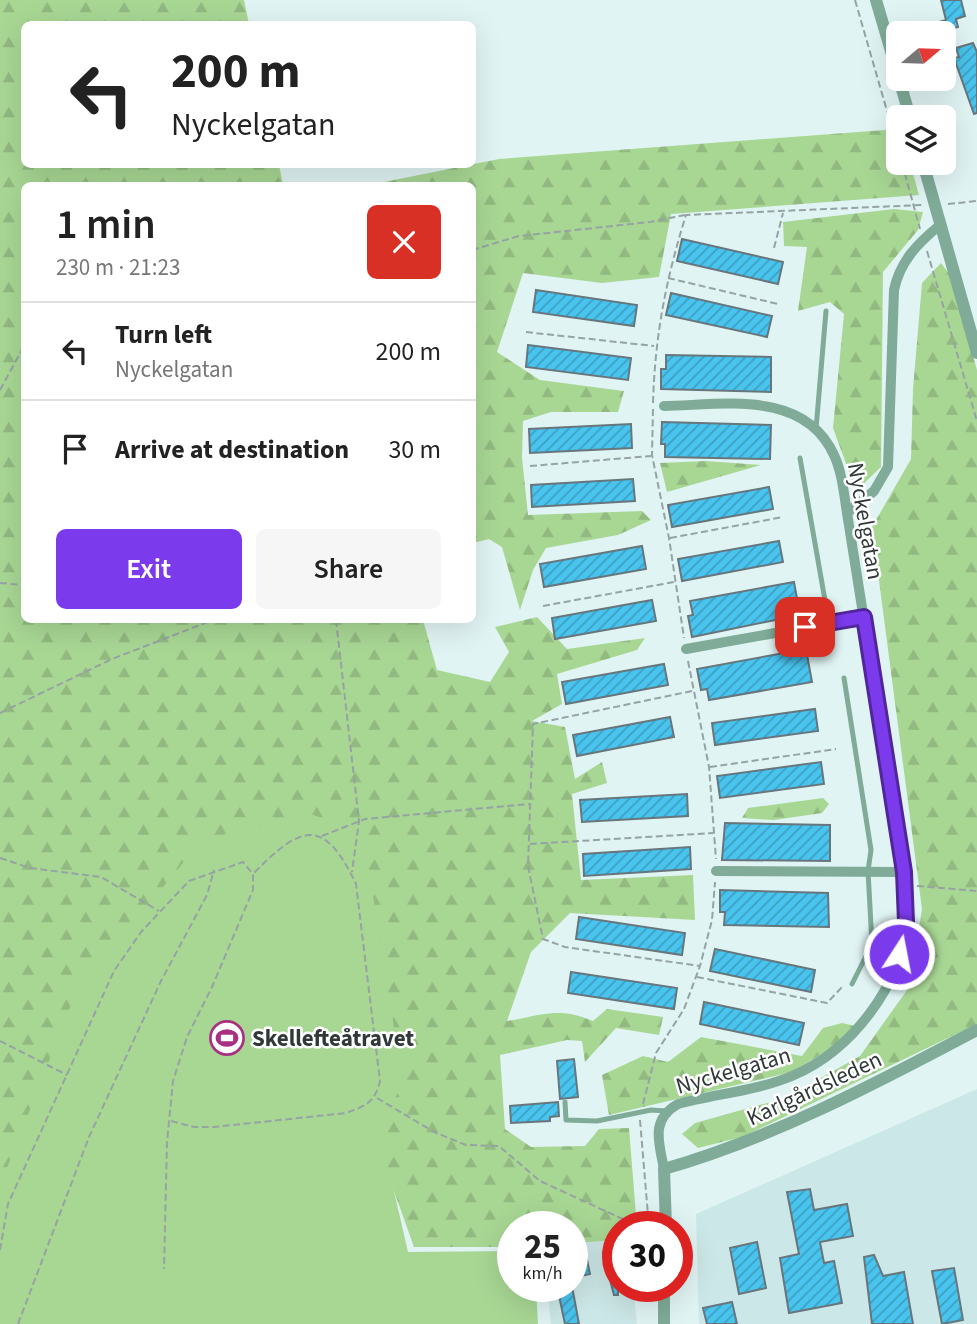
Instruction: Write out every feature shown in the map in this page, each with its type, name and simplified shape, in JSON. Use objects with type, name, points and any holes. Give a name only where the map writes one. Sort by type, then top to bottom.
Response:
[{"type":"street","points":[[876,0],[886,35]]},
{"type":"street","points":[[926,175],[977,353]]},
{"type":"street","points":[[847,513],[874,491],[888,467],[894,290],[898,271],[923,239],[940,225]]},
{"type":"street","name":"Nyckelgatan","points":[[664,406],[761,404],[783,408],[823,435],[835,457],[847,513],[904,872],[906,922],[899,954],[872,1012],[850,1036],[822,1059],[792,1076],[678,1104],[666,1111],[657,1130],[664,1169]]},
{"type":"street","points":[[686,649],[864,617]]},
{"type":"street","points":[[716,870],[904,872]]},
{"type":"street","name":"Karlgårdsleden","points":[[664,1169],[722,1153],[805,1119],[977,1030]]},
{"type":"street","points":[[664,1169],[665,1211]]},
{"type":"street","points":[[664,1302],[664,1324]]},
{"type":"lane","points":[[816,429],[826,311]]},
{"type":"lane","points":[[800,458],[829,623]]},
{"type":"lane","points":[[844,678],[871,850],[868,872],[873,944],[852,984]]},
{"type":"lane","points":[[565,1102],[566,1120],[597,1121],[641,1112],[666,1111]]},
{"type":"path","points":[[855,0],[886,107]]},
{"type":"path","points":[[905,175],[977,421]]},
{"type":"path","points":[[476,249],[519,236],[650,222],[686,215],[977,201]]},
{"type":"path","points":[[774,248],[783,212]]},
{"type":"path","points":[[648,1211],[641,1112],[656,1053],[684,1009],[700,966],[712,920],[716,870],[709,767],[652,456],[655,346],[667,278],[686,215]]},
{"type":"path","points":[[667,278],[778,304]]},
{"type":"path","points":[[526,332],[655,346]]},
{"type":"path","points":[[0,390],[21,352]]},
{"type":"path","points":[[530,466],[652,456]]},
{"type":"path","points":[[669,538],[783,517]]},
{"type":"path","points":[[543,606],[675,582]]},
{"type":"path","points":[[0,583],[21,584]]},
{"type":"path","points":[[0,713],[112,659],[205,623]]},
{"type":"path","points":[[336,623],[359,821],[352,875]]},
{"type":"path","points":[[694,691],[533,724],[528,866],[543,939],[565,947],[700,966]]},
{"type":"path","points":[[709,767],[836,749]]},
{"type":"path","points":[[319,837],[359,821],[530,804]]},
{"type":"path","points":[[529,844],[714,833]]},
{"type":"path","points":[[169,1120],[194,1127],[214,1127],[346,1113],[365,1107],[376,1097],[380,1081],[356,884],[345,860],[329,841],[301,835],[276,851],[253,874]]},
{"type":"path","points":[[0,858],[30,868],[102,877],[160,912]]},
{"type":"path","points":[[0,1250],[8,1204],[114,971],[141,932],[189,881],[243,862],[253,874],[253,890],[229,949],[187,1037],[173,1080],[164,1269]]},
{"type":"path","points":[[18,1324],[89,1137],[161,981],[207,895],[214,870]]},
{"type":"path","points":[[905,886],[977,891]]},
{"type":"path","points":[[696,977],[827,1003],[845,985],[852,984]]},
{"type":"path","points":[[0,1041],[67,1075]]},
{"type":"path","points":[[376,1097],[434,1132],[455,1141],[466,1145],[499,1146],[540,1181],[605,1211]]},
{"type":"shaded area","points":[[977,1089],[977,1324],[699,1324],[696,1214]]},
{"type":"shaded area","points":[[602,1237],[602,1302],[635,1302],[637,1324],[551,1324],[549,1302],[588,1302],[588,1239]]},
{"type":"green space","points":[[0,0],[244,0],[248,21],[21,21],[21,168],[280,168],[282,182],[21,182],[21,623],[424,623],[437,670],[490,682],[509,652],[495,627],[537,617],[567,649],[645,638],[637,650],[557,674],[562,704],[532,721],[565,727],[575,779],[602,762],[607,783],[572,794],[581,880],[693,875],[695,920],[570,913],[531,952],[507,1021],[559,1013],[581,1016],[593,1021],[607,1009],[663,1017],[659,1035],[616,1028],[585,1062],[582,1041],[567,1040],[500,1055],[505,1129],[531,1147],[585,1146],[599,1129],[629,1128],[636,1211],[602,1211],[602,1241],[588,1242],[588,1211],[497,1211],[497,1247],[414,1247],[374,1135],[0,1212]]},
{"type":"green space","points":[[886,130],[886,175],[913,175],[919,195],[671,214],[659,277],[602,283],[523,273],[497,352],[540,380],[624,391],[618,412],[551,412],[523,421],[522,458],[528,515],[642,511],[651,520],[618,535],[546,548],[533,570],[520,610],[502,547],[489,539],[476,542],[476,182],[384,182],[454,168],[476,168],[476,164],[499,159]]},
{"type":"green space","points":[[894,209],[923,212],[918,230],[883,272],[881,467],[856,491],[833,428],[844,314],[830,302],[798,311],[807,247],[784,246],[783,222]]},
{"type":"green space","points":[[941,263],[950,275],[977,370],[977,1024],[742,1137],[698,1148],[682,1134],[695,1123],[785,1098],[860,1056],[910,986],[922,909],[872,527],[911,459],[913,389],[922,283]]},
{"type":"green space","points":[[706,461],[761,465],[667,492],[660,463]]},
{"type":"green space","points":[[823,798],[829,804],[822,813],[774,820],[742,818],[748,808]]},
{"type":"green space","name":"Skellefteåtravet","points":[[308,813],[363,833],[403,1084],[379,1126],[408,1252],[497,1251],[497,1302],[537,1302],[538,1324],[0,1324],[0,1186],[76,992],[202,840]]},
{"type":"green space","points":[[842,1023],[855,1026],[833,1047],[792,1072],[609,1115],[602,1075],[643,1056],[668,1062],[701,1037],[802,1056],[823,1028]]},
{"type":"building","points":[[941,0],[961,0],[965,16],[956,19],[958,27],[956,21],[942,21],[946,20]]},
{"type":"building","points":[[973,43],[977,52],[977,113],[974,114],[956,64],[956,58],[959,57],[956,48]]},
{"type":"building","points":[[682,239],[783,262],[778,284],[677,261]]},
{"type":"building","points":[[536,290],[637,305],[634,326],[533,312]]},
{"type":"building","points":[[671,293],[772,316],[767,337],[666,315]]},
{"type":"building","points":[[528,345],[631,358],[628,380],[526,367]]},
{"type":"building","points":[[666,355],[771,357],[771,392],[661,389],[661,369],[666,369]]},
{"type":"building","points":[[662,422],[771,425],[770,459],[665,457],[665,444],[661,444]]},
{"type":"building","points":[[631,424],[632,448],[530,453],[529,429]]},
{"type":"building","points":[[633,479],[635,501],[532,507],[531,485]]},
{"type":"building","points":[[769,487],[773,509],[672,527],[668,505]]},
{"type":"building","points":[[779,541],[783,562],[682,581],[678,559]]},
{"type":"building","points":[[642,546],[646,569],[544,587],[540,564]]},
{"type":"building","points":[[794,582],[800,615],[692,637],[688,616],[693,615],[690,601]]},
{"type":"building","points":[[652,600],[656,621],[555,639],[552,618]]},
{"type":"building","points":[[806,649],[812,682],[709,700],[707,689],[701,690],[697,669]]},
{"type":"building","points":[[664,664],[668,685],[566,704],[562,682]]},
{"type":"building","points":[[815,709],[818,731],[715,745],[712,723]]},
{"type":"building","points":[[670,717],[674,737],[577,756],[573,735]]},
{"type":"building","points":[[821,762],[824,784],[720,798],[717,776]]},
{"type":"building","points":[[687,794],[688,816],[582,822],[580,800]]},
{"type":"building","points":[[725,823],[830,825],[830,861],[722,860]]},
{"type":"building","points":[[690,847],[691,869],[584,876],[583,854]]},
{"type":"building","points":[[720,890],[828,893],[829,927],[724,925],[725,912],[720,912]]},
{"type":"building","points":[[579,917],[685,933],[682,955],[576,939]]},
{"type":"building","points":[[715,949],[815,970],[811,992],[710,971]]},
{"type":"building","points":[[571,972],[677,988],[674,1009],[568,993]]},
{"type":"building","points":[[704,1002],[804,1023],[799,1045],[700,1024]]},
{"type":"building","points":[[574,1059],[578,1097],[560,1099],[557,1061]]},
{"type":"building","points":[[558,1102],[559,1116],[550,1117],[550,1121],[511,1123],[510,1106]]},
{"type":"building","points":[[810,1189],[814,1210],[847,1204],[853,1236],[820,1242],[824,1263],[834,1261],[842,1303],[789,1313],[780,1258],[799,1254],[787,1192]]},
{"type":"building","points":[[757,1242],[766,1288],[739,1294],[730,1248]]},
{"type":"building","points":[[874,1255],[883,1276],[904,1272],[913,1324],[872,1324],[864,1257]]},
{"type":"building","points":[[954,1268],[963,1320],[942,1324],[932,1271]]},
{"type":"building","points":[[560,1302],[575,1302],[579,1324],[565,1324]]},
{"type":"building","points":[[732,1302],[737,1324],[707,1324],[703,1308]]},
{"type":"place","name":"Skellefteåtravet","points":[[227,1038]]},
{"type":"route","points":[[805,627],[864,617],[904,872],[906,922],[899,954]]}]
